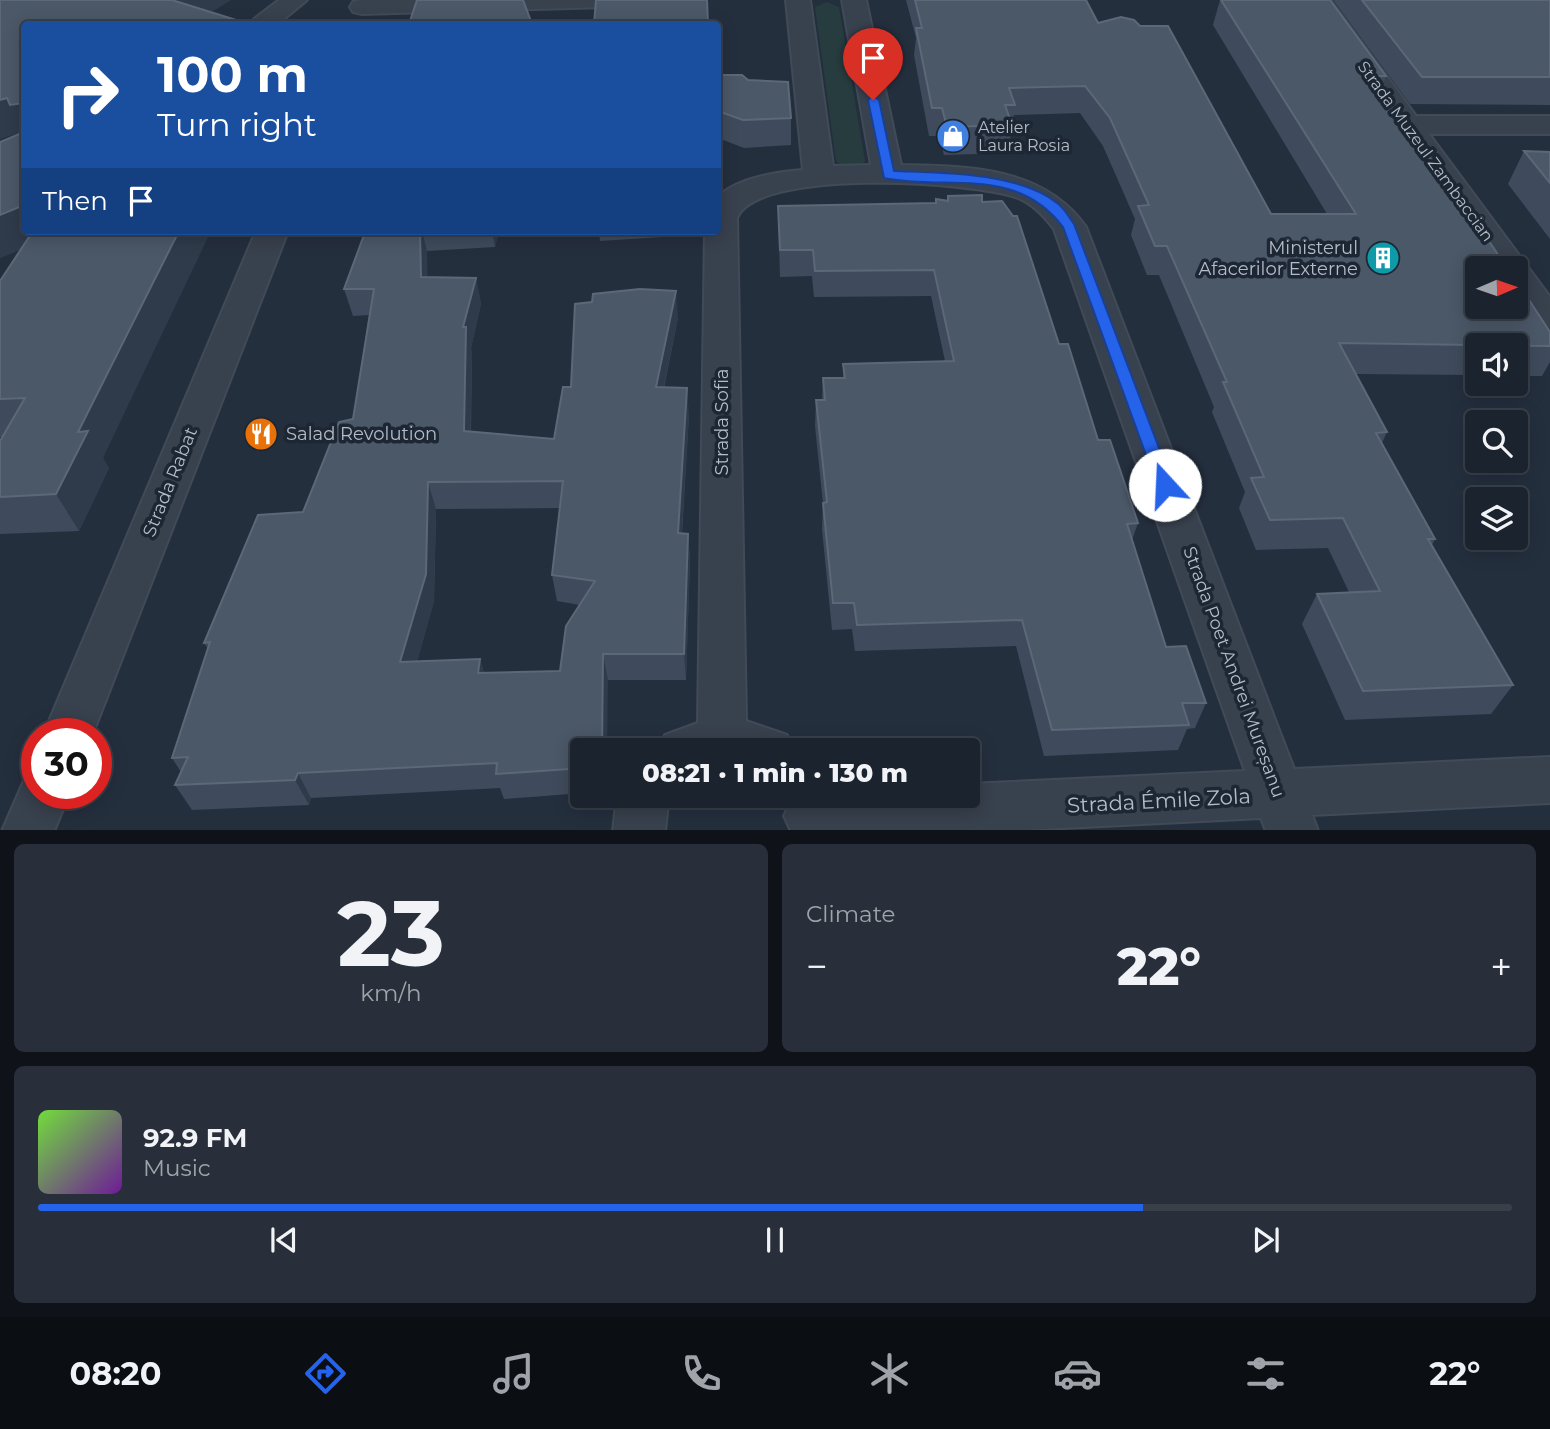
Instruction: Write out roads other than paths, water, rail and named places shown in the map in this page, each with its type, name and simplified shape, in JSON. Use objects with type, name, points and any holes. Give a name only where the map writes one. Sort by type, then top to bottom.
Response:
[{"type":"street","points":[[266,21],[295,0]]},
{"type":"street","points":[[361,10],[607,0]]},
{"type":"street","points":[[798,0],[819,177]]},
{"type":"street","points":[[854,0],[888,175]]},
{"type":"street","name":"Strada Muzeul Zambaccian","points":[[1317,0],[1502,256]]},
{"type":"street","points":[[1409,125],[1550,125]]},
{"type":"street","name":"Strada Poet Andrei Mureșanu","points":[[819,177],[888,175],[971,178],[1020,189],[1054,206],[1070,227],[1286,813]]},
{"type":"street","name":"Strada Sofia","points":[[721,217],[735,197],[752,190],[819,177]]},
{"type":"street","name":"Strada Rabat","points":[[74,718],[270,235]]},
{"type":"street","name":"Strada Sofia","points":[[702,738],[719,235]]},
{"type":"street","points":[[1528,291],[1550,323]]},
{"type":"street","name":"Strada Émile Zola","points":[[808,814],[1286,813],[1550,780]]},
{"type":"street","points":[[28,830],[37,809]]},
{"type":"place","name":"Atelier Laura Rosia","points":[[953,136]]},
{"type":"place","name":"Ministerul Afacerilor Externe","points":[[1383,258]]},
{"type":"place","name":"Salad Revolution","points":[[261,434]]}]
